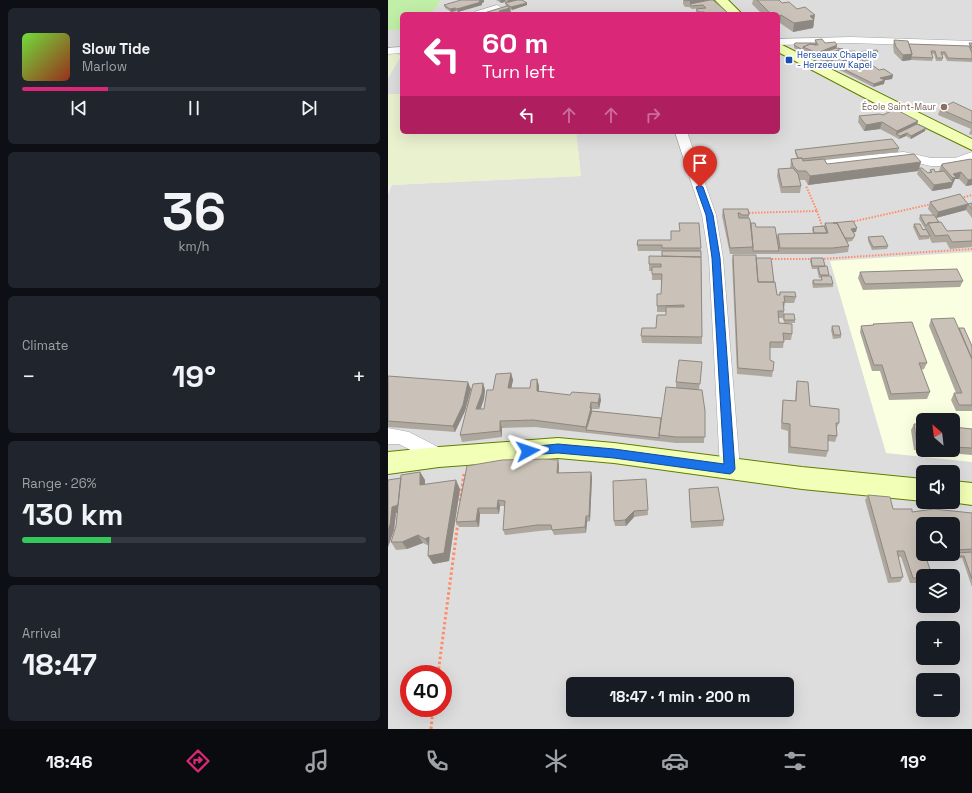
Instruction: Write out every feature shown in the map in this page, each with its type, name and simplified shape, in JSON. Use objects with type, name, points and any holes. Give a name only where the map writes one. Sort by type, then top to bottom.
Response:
[{"type":"street","points":[[721,0],[734,12]]},
{"type":"street","points":[[483,12],[497,8]]},
{"type":"street","points":[[780,42],[843,40],[972,44]]},
{"type":"street","points":[[780,47],[876,98],[972,145]]},
{"type":"street","points":[[388,51],[400,50]]},
{"type":"street","points":[[682,134],[709,215],[716,258],[730,469]]},
{"type":"street","points":[[805,164],[904,156],[931,162],[957,162],[972,156]]},
{"type":"street","points":[[388,436],[402,437],[439,457]]},
{"type":"street","points":[[388,463],[439,457],[558,448],[916,489]]},
{"type":"street","points":[[960,493],[972,494]]},
{"type":"path","points":[[806,186],[817,210],[822,226],[829,225]]},
{"type":"path","points":[[957,199],[972,195]]},
{"type":"path","points":[[844,223],[933,204]]},
{"type":"path","points":[[709,215],[817,210]]},
{"type":"path","points":[[768,259],[844,258],[972,249]]},
{"type":"path","points":[[460,503],[466,456]]},
{"type":"path","points":[[439,665],[458,518]]},
{"type":"path","points":[[431,729],[433,717]]},
{"type":"shaded area","points":[[441,0],[972,0],[972,729],[388,729],[388,195],[392,185],[581,176],[576,134],[780,134],[780,12],[432,12]]},
{"type":"shaded area","points":[[388,30],[400,30],[400,56],[388,53]]},
{"type":"shaded area","points":[[388,53],[395,53],[400,56],[400,58],[388,78]]},
{"type":"shaded area","points":[[400,58],[400,94],[388,94],[388,78]]},
{"type":"shaded area","points":[[388,94],[400,94],[400,134],[576,134],[581,176],[388,185]]},
{"type":"shaded area","points":[[972,252],[972,462],[924,457],[960,457],[960,413],[916,413],[916,456],[886,453],[830,261]]},
{"type":"green space","points":[[388,0],[441,0],[432,12],[400,12],[400,30],[388,30]]},
{"type":"building","points":[[461,0],[482,0],[479,1],[481,2],[457,9],[450,9],[444,5]]},
{"type":"building","points":[[522,0],[527,3],[511,7],[505,3]]},
{"type":"building","points":[[713,0],[727,12],[699,12],[696,9],[706,8],[703,5],[692,6],[690,4]]},
{"type":"building","points":[[757,0],[779,0],[782,3],[789,2],[797,9],[805,7],[815,15],[810,16],[814,20],[794,23],[780,15],[780,12],[769,12]]},
{"type":"building","points":[[507,6],[510,8],[499,11],[501,12],[487,12]]},
{"type":"building","points":[[822,39],[825,43],[835,42],[837,45],[817,53],[803,47],[810,44],[818,45],[815,40]]},
{"type":"building","points":[[894,40],[908,41],[912,54],[903,55],[896,47]]},
{"type":"building","points":[[795,43],[815,43],[816,45],[810,44],[803,47],[803,50],[794,45]]},
{"type":"building","points":[[909,44],[969,46],[972,53],[972,59],[948,58],[945,52],[941,52],[943,58],[937,58],[935,51],[931,51],[933,58],[911,57],[912,54]]},
{"type":"building","points":[[836,48],[843,49],[836,51],[839,52],[856,52],[847,53],[831,60],[831,62],[816,55]]},
{"type":"building","points":[[877,50],[878,52],[872,53],[874,55],[854,56],[838,63],[831,60],[847,53]]},
{"type":"building","points":[[853,59],[861,59],[879,70],[884,69],[893,75],[880,78],[885,80],[874,84],[837,66]]},
{"type":"building","points":[[953,102],[972,111],[972,123],[940,109]]},
{"type":"building","points":[[895,109],[918,121],[897,131],[882,122],[866,125],[859,116],[883,115]]},
{"type":"building","points":[[917,124],[926,128],[911,136],[907,133],[900,136],[896,134]]},
{"type":"building","points":[[892,139],[899,148],[802,159],[798,158],[795,150]]},
{"type":"building","points":[[914,154],[921,162],[810,176],[806,171],[798,171],[793,166],[791,159],[802,158],[803,161],[824,159],[827,164]]},
{"type":"building","points":[[971,159],[972,179],[968,180],[961,172],[953,174],[956,177],[953,178],[941,165],[943,165],[942,164]]},
{"type":"building","points":[[793,168],[798,174],[801,186],[782,187],[778,169]]},
{"type":"building","points":[[919,168],[922,168],[928,173],[932,172],[930,170],[934,169],[935,172],[944,171],[953,182],[934,185]]},
{"type":"building","points":[[960,194],[968,204],[938,212],[930,202]]},
{"type":"building","points":[[972,203],[972,209],[968,204]]},
{"type":"building","points":[[723,209],[748,209],[749,215],[742,215],[738,213],[739,218],[749,218],[750,220],[753,247],[730,248]]},
{"type":"building","points":[[920,215],[934,215],[939,222],[928,223],[926,226]]},
{"type":"building","points":[[853,221],[857,228],[851,229],[855,235],[853,238],[845,238],[837,223],[833,223]]},
{"type":"building","points":[[941,222],[947,231],[972,230],[972,241],[952,242],[948,235],[935,236],[928,223]]},
{"type":"building","points":[[679,223],[699,223],[701,248],[662,248],[662,245],[637,245],[638,240],[671,240],[671,231],[680,231]]},
{"type":"building","points":[[751,223],[755,223],[756,227],[775,227],[779,251],[753,251]]},
{"type":"building","points":[[825,223],[837,223],[849,246],[833,248],[780,248],[778,234],[828,233]]},
{"type":"building","points":[[914,224],[920,224],[923,230],[926,229],[930,236],[920,236]]},
{"type":"building","points":[[824,226],[827,233],[814,233],[813,227]]},
{"type":"building","points":[[883,236],[888,246],[873,247],[868,237]]},
{"type":"building","points":[[662,251],[701,251],[701,257],[662,256]]},
{"type":"building","points":[[733,255],[756,255],[758,282],[775,282],[777,295],[780,295],[780,292],[795,292],[796,297],[784,296],[784,311],[778,311],[779,323],[792,324],[792,334],[783,333],[784,342],[770,342],[770,360],[774,362],[773,371],[738,368]]},
{"type":"building","points":[[649,256],[701,257],[702,337],[641,336],[642,328],[656,328],[657,315],[666,315],[666,307],[684,307],[684,305],[657,306],[657,294],[661,294],[662,274],[652,274],[652,267],[661,267],[661,264],[649,264]]},
{"type":"building","points":[[756,258],[771,258],[774,282],[758,282]]},
{"type":"building","points":[[811,258],[823,258],[825,266],[812,266]]},
{"type":"building","points":[[827,266],[829,275],[820,275],[818,267]]},
{"type":"building","points":[[957,269],[963,281],[865,284],[860,272]]},
{"type":"building","points":[[821,276],[831,276],[833,284],[814,284],[813,280],[822,280]]},
{"type":"building","points":[[784,314],[794,314],[795,320],[784,320]]},
{"type":"building","points":[[954,318],[972,359],[972,405],[959,405],[954,393],[962,393],[931,319]]},
{"type":"building","points":[[912,322],[927,363],[919,363],[930,392],[891,394],[882,365],[874,365],[861,326]]},
{"type":"building","points":[[832,326],[839,326],[841,335],[834,335]]},
{"type":"building","points":[[959,328],[964,328],[972,346],[972,359]]},
{"type":"building","points":[[679,360],[702,362],[700,384],[676,382]]},
{"type":"building","points":[[511,373],[508,388],[530,388],[531,380],[537,379],[537,391],[570,395],[572,392],[600,394],[598,403],[591,402],[586,427],[533,420],[500,421],[500,431],[460,435],[473,384],[483,383],[482,393],[476,409],[484,409],[487,390],[493,390],[496,374]]},
{"type":"building","points":[[388,376],[468,382],[463,405],[453,426],[388,421]]},
{"type":"building","points":[[797,381],[808,382],[810,406],[839,409],[839,423],[836,423],[837,436],[828,435],[828,451],[790,447],[790,424],[782,423],[783,400],[796,401]]},
{"type":"building","points":[[666,387],[702,390],[705,411],[705,437],[676,437],[659,435]]},
{"type":"building","points":[[592,411],[661,418],[659,438],[586,430]]},
{"type":"building","points":[[914,424],[916,424],[916,437]]},
{"type":"building","points":[[960,428],[972,429],[972,448],[960,447]]},
{"type":"building","points":[[502,460],[558,460],[557,473],[591,472],[589,516],[586,516],[585,527],[552,530],[551,525],[537,525],[503,530],[505,501],[498,500],[497,508],[478,508],[476,521],[456,522],[467,466]]},
{"type":"building","points":[[420,472],[420,485],[456,480],[444,553],[428,556],[429,537],[425,539],[418,535],[402,542],[391,542],[396,526],[401,475]]},
{"type":"building","points":[[401,478],[398,505],[392,507],[388,530],[388,480]]},
{"type":"building","points":[[646,479],[648,510],[634,511],[625,520],[614,521],[613,481]]},
{"type":"building","points":[[718,487],[724,520],[691,522],[689,489]]},
{"type":"building","points":[[868,495],[890,497],[893,509],[912,509],[912,512],[934,509],[972,513],[972,549],[960,550],[960,517],[916,517],[916,561],[927,561],[930,569],[916,569],[916,578],[913,578],[904,551],[897,551],[903,577],[891,578]]},
{"type":"building","points":[[972,552],[972,579],[964,556],[960,556],[960,553]]},
{"type":"place","name":"Herseaux Chapelle - Herzeeuw Kapel","points":[[789,60]]},
{"type":"place","name":"École Saint-Maur","points":[[944,107]]},
{"type":"route","points":[[528,451],[558,448],[730,469],[716,258],[709,215],[700,187]]}]
